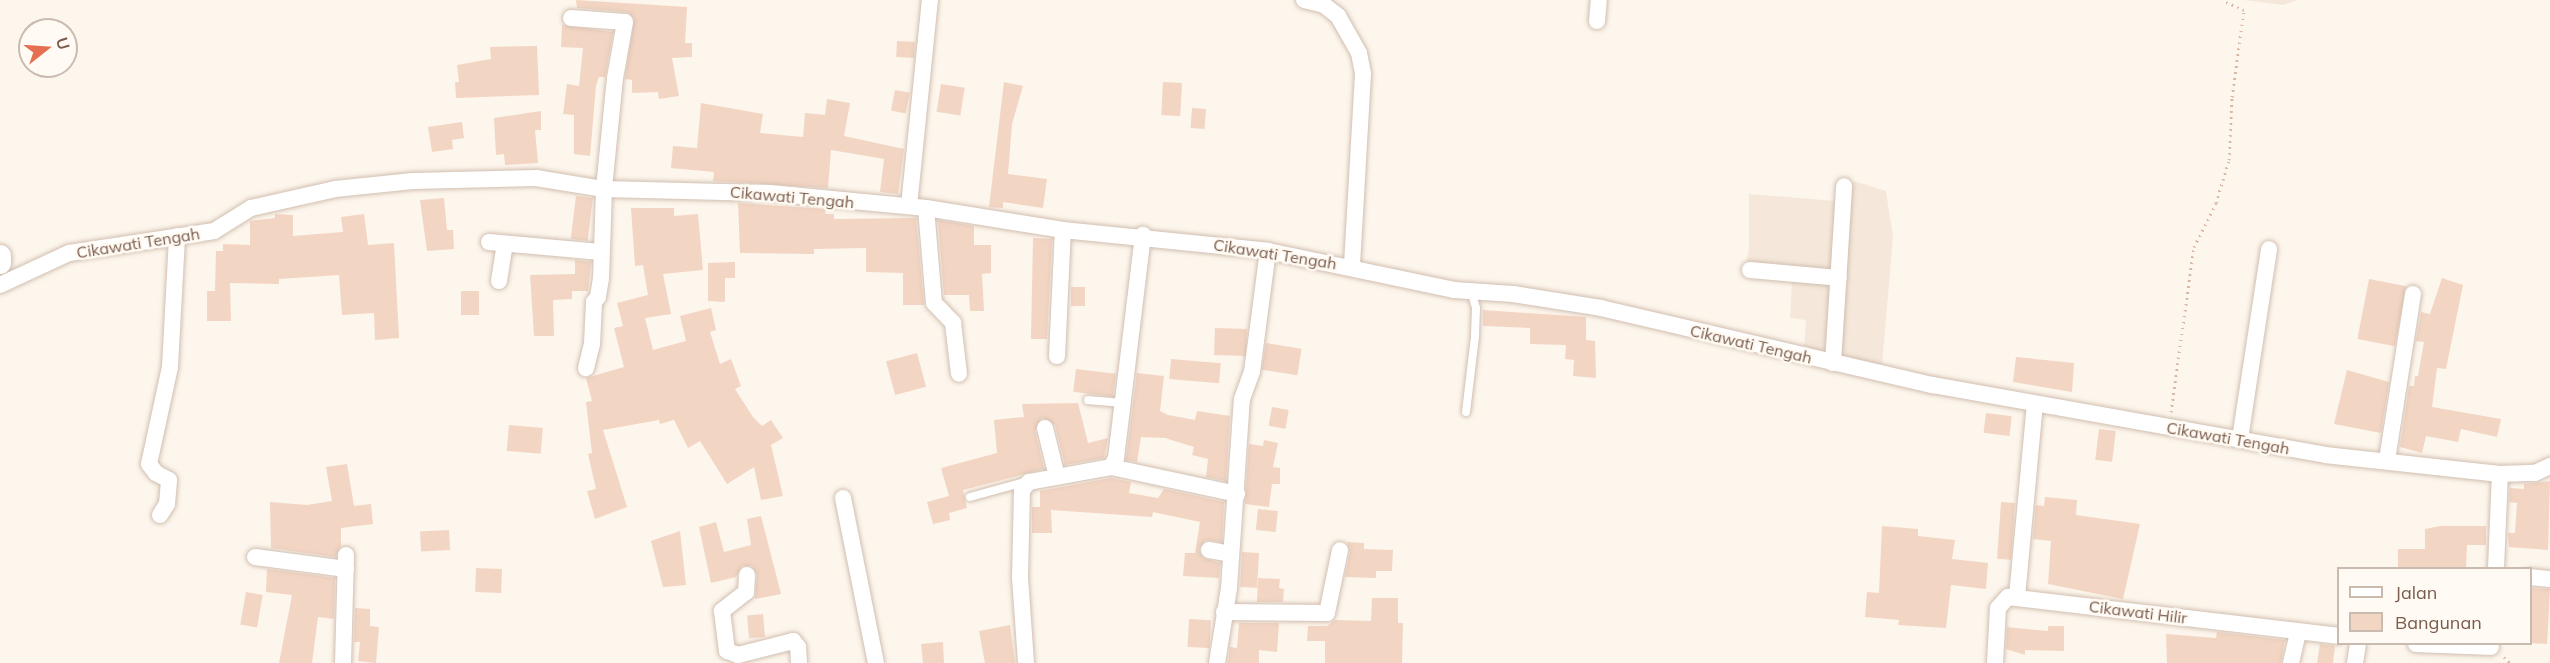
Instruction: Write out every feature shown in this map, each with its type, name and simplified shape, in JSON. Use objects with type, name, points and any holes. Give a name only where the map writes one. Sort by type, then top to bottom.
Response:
[{"type":"street","points":[[930,0],[918,207],[934,303],[953,323],[959,374]]},
{"type":"street","points":[[1304,0],[1324,5],[1338,16],[1359,53],[1363,74],[1365,98],[1352,267]]},
{"type":"street","points":[[1597,21],[1599,0]]},
{"type":"street","points":[[571,18],[626,22],[615,78],[604,189],[598,297],[594,302],[592,344],[586,368]]},
{"type":"street","name":"Cikawati Tengah","points":[[0,285],[69,253],[214,231],[251,208],[335,189],[413,181],[536,178],[604,189],[770,193],[918,207],[1063,230],[1143,235],[1268,251],[1471,291],[1601,308],[1833,363],[2035,404],[2325,455],[2500,474],[2545,471]]},
{"type":"street","points":[[1833,363],[1844,186]]},
{"type":"street","points":[[1057,356],[1063,230]]},
{"type":"street","points":[[1111,467],[1116,458],[1143,235]]},
{"type":"street","points":[[160,515],[167,504],[169,480],[156,473],[148,464],[170,367],[177,236]]},
{"type":"street","points":[[499,281],[497,243],[601,252]]},
{"type":"street","points":[[2240,439],[2269,249]]},
{"type":"street","points":[[1217,663],[1237,494],[1242,399],[1252,372],[1268,251]]},
{"type":"street","points":[[0,256],[0,263]]},
{"type":"street","points":[[1750,270],[1839,278]]},
{"type":"street","points":[[2387,460],[2413,294]]},
{"type":"street","points":[[1995,663],[1998,608],[2008,597],[2017,597],[2035,404]]},
{"type":"street","points":[[1045,428],[1057,477]]},
{"type":"street","points":[[1026,663],[1020,503],[1029,482],[1111,467],[1237,494]]},
{"type":"street","points":[[2496,567],[2500,474]]},
{"type":"street","points":[[843,498],[876,663]]},
{"type":"street","points":[[1209,550],[1231,554]]},
{"type":"street","points":[[1224,612],[1327,613],[1340,550]]},
{"type":"street","points":[[255,557],[346,562],[343,663]]},
{"type":"street","points":[[747,575],[746,592],[722,611],[727,651],[738,655],[793,641],[798,647],[799,663]]},
{"type":"street","points":[[2532,577],[2550,579]]},
{"type":"street","name":"Cikawati Hilir","points":[[2017,597],[2337,636]]},
{"type":"street","points":[[2291,663],[2298,632]]},
{"type":"street","points":[[2355,663],[2358,645]]},
{"type":"street","points":[[2427,645],[2491,651]]},
{"type":"lane","points":[[1466,411],[1475,336],[1476,308],[1471,291]]},
{"type":"lane","points":[[1088,400],[1122,404]]},
{"type":"lane","points":[[970,497],[1029,482]]},
{"type":"path","points":[[2169,428],[2194,247],[2216,203],[2229,160],[2232,97],[2244,10],[2222,0]]},
{"type":"shaded area","points":[[2243,0],[2298,0],[2283,5]]},
{"type":"shaded area","points":[[1837,182],[1857,182],[1886,191],[1893,237],[1882,366],[1804,349],[1806,320],[1790,318],[1792,280],[1744,275],[1749,249],[1749,194],[1835,201]]},
{"type":"building","points":[[576,0],[687,7],[685,43],[692,43],[692,57],[672,58],[679,96],[659,99],[658,92],[632,93],[632,80],[625,79],[634,18],[626,12],[577,8]]},
{"type":"building","points":[[562,25],[613,32],[605,77],[599,77],[596,86],[590,156],[574,154],[574,115],[563,114],[567,84],[579,86],[583,48],[561,47]]},
{"type":"building","points":[[897,41],[915,42],[914,58],[896,57]]},
{"type":"building","points":[[537,46],[539,95],[456,98],[455,82],[459,82],[457,65],[491,59],[490,47]]},
{"type":"building","points":[[1004,82],[1023,86],[1012,124],[1008,174],[1047,179],[1043,208],[1003,202],[1003,208],[989,207]]},
{"type":"building","points":[[1163,82],[1182,83],[1180,116],[1161,115]]},
{"type":"building","points":[[941,84],[965,88],[960,115],[937,112]]},
{"type":"building","points":[[895,90],[910,93],[906,113],[891,111]]},
{"type":"building","points":[[827,99],[850,103],[844,136],[904,149],[898,194],[880,192],[884,159],[831,150],[828,188],[713,181],[714,172],[671,168],[673,146],[697,148],[701,103],[763,114],[760,133],[803,137],[805,113],[825,115]]},
{"type":"building","points":[[1192,108],[1206,109],[1205,129],[1191,128]]},
{"type":"building","points":[[541,111],[541,130],[535,130],[538,163],[505,165],[504,154],[496,155],[494,118]]},
{"type":"building","points":[[462,122],[464,138],[452,140],[453,149],[432,152],[428,127]]},
{"type":"building","points":[[576,196],[593,198],[588,241],[571,239]]},
{"type":"building","points":[[444,198],[447,230],[453,230],[454,249],[427,251],[420,200]]},
{"type":"building","points":[[738,203],[826,209],[825,214],[834,214],[834,219],[916,218],[924,305],[903,305],[903,273],[866,272],[866,248],[814,249],[814,254],[740,253]]},
{"type":"building","points":[[631,208],[674,208],[674,216],[698,214],[703,270],[663,274],[671,314],[645,318],[653,350],[686,341],[680,316],[711,308],[716,330],[710,332],[720,364],[731,359],[741,386],[735,389],[753,417],[762,426],[771,420],[783,438],[771,445],[783,496],[761,500],[754,467],[727,484],[700,441],[688,448],[674,420],[660,424],[659,420],[603,430],[627,507],[595,519],[587,491],[596,489],[588,454],[592,453],[586,402],[592,401],[586,378],[624,367],[614,328],[623,326],[617,303],[648,295],[643,265],[635,266]]},
{"type":"building","points":[[275,214],[293,215],[293,236],[343,232],[341,217],[364,214],[368,245],[394,243],[399,338],[375,340],[374,313],[342,315],[339,275],[279,279],[279,284],[230,283],[231,321],[207,321],[207,291],[215,291],[216,251],[223,251],[223,244],[250,245],[250,221],[275,218]]},
{"type":"building","points":[[938,220],[974,226],[974,245],[991,245],[991,273],[982,274],[984,311],[970,311],[969,295],[944,295]]},
{"type":"building","points":[[1033,238],[1052,239],[1047,339],[1031,339]]},
{"type":"building","points":[[575,260],[591,262],[588,291],[572,291],[572,299],[553,300],[554,336],[534,336],[530,275],[575,274]]},
{"type":"building","points":[[735,262],[735,278],[725,278],[725,302],[708,301],[708,263]]},
{"type":"building","points":[[2442,278],[2463,285],[2446,369],[2437,368],[2432,407],[2501,419],[2497,437],[2461,429],[2458,442],[2426,436],[2422,453],[2400,447],[2409,386],[2414,386],[2415,376],[2418,376],[2424,342],[2416,341],[2421,312],[2430,314]]},
{"type":"building","points":[[2369,279],[2406,286],[2395,346],[2357,339]]},
{"type":"building","points":[[1071,287],[1085,287],[1085,306],[1071,306]]},
{"type":"building","points":[[461,291],[479,291],[479,315],[461,315]]},
{"type":"building","points":[[1483,310],[1586,317],[1586,340],[1595,341],[1596,378],[1573,376],[1574,360],[1565,359],[1566,345],[1530,344],[1530,328],[1483,326]]},
{"type":"building","points":[[1215,328],[1247,329],[1246,356],[1214,355]]},
{"type":"building","points":[[1266,343],[1302,349],[1297,375],[1262,370]]},
{"type":"building","points":[[917,353],[926,387],[895,395],[886,361]]},
{"type":"building","points":[[2016,357],[2074,363],[2072,392],[2013,382]]},
{"type":"building","points":[[1171,359],[1221,363],[1219,383],[1169,379]]},
{"type":"building","points":[[1076,369],[1116,374],[1113,397],[1073,392]]},
{"type":"building","points":[[2347,370],[2389,382],[2381,433],[2334,424]]},
{"type":"building","points":[[1137,373],[1164,376],[1160,411],[1168,415],[1195,420],[1197,411],[1230,416],[1226,481],[1206,477],[1208,459],[1192,455],[1194,447],[1165,438],[1141,437],[1137,462],[1126,460]]},
{"type":"building","points":[[1078,403],[1088,443],[1108,438],[1104,458],[1065,465],[1055,425],[1042,418],[1035,430],[1044,469],[963,490],[967,508],[949,513],[950,520],[933,524],[927,502],[949,496],[941,468],[997,453],[994,420],[1024,417],[1022,404]]},
{"type":"building","points":[[1272,407],[1289,410],[1285,429],[1269,426]]},
{"type":"building","points":[[1986,413],[2012,416],[2009,436],[1984,433]]},
{"type":"building","points":[[509,425],[543,428],[541,454],[507,451]]},
{"type":"building","points":[[2099,429],[2116,431],[2112,462],[2095,460]]},
{"type":"building","points":[[1264,440],[1278,443],[1273,467],[1280,468],[1280,484],[1272,484],[1269,507],[1245,504],[1249,444],[1263,446]]},
{"type":"building","points":[[347,464],[354,506],[371,504],[373,524],[341,528],[341,546],[335,557],[271,548],[270,502],[307,505],[332,501],[326,467]]},
{"type":"building","points":[[1111,478],[1131,482],[1129,493],[1158,498],[1164,489],[1224,502],[1222,542],[1206,540],[1199,549],[1203,558],[1220,563],[1219,578],[1183,576],[1185,553],[1195,553],[1200,522],[1153,512],[1152,517],[1051,510],[1052,533],[1032,533],[1032,507],[1040,507],[1040,491]]},
{"type":"building","points":[[2550,481],[2548,550],[2509,547],[2508,533],[2515,533],[2517,503],[2509,502],[2510,488],[2524,489],[2524,484]]},
{"type":"building","points":[[2045,497],[2077,500],[2076,515],[2140,524],[2123,599],[2048,584],[2051,541],[2033,539],[2036,505],[2044,506]]},
{"type":"building","points":[[2001,502],[2015,503],[2011,560],[1997,559]]},
{"type":"building","points":[[1258,509],[1278,511],[1276,532],[1256,530]]},
{"type":"building","points":[[761,516],[781,594],[755,599],[757,575],[752,566],[742,566],[736,577],[711,583],[699,527],[716,522],[724,552],[751,545],[747,519]]},
{"type":"building","points":[[1882,526],[1918,529],[1918,536],[1955,540],[1952,559],[1988,563],[1986,589],[1951,585],[1946,628],[1898,625],[1899,620],[1865,617],[1867,592],[1879,593]]},
{"type":"building","points":[[2440,526],[2486,526],[2486,545],[2467,545],[2466,567],[2398,567],[2398,549],[2425,549],[2425,529]]},
{"type":"building","points":[[449,530],[450,550],[421,551],[420,532]]},
{"type":"building","points":[[680,531],[686,585],[663,587],[651,541]]},
{"type":"building","points":[[1347,542],[1364,543],[1364,549],[1393,550],[1392,571],[1376,571],[1376,578],[1345,577],[1350,552]]},
{"type":"building","points":[[1242,552],[1259,553],[1257,588],[1240,587]]},
{"type":"building","points":[[476,568],[502,569],[501,593],[475,592]]},
{"type":"building","points":[[267,569],[335,578],[334,619],[318,617],[312,663],[279,663],[292,595],[266,592]]},
{"type":"building","points":[[1258,578],[1280,579],[1279,588],[1284,589],[1283,602],[1257,602]]},
{"type":"building","points":[[2532,588],[2550,589],[2547,644],[2532,643]]},
{"type":"building","points":[[246,592],[263,595],[257,627],[240,624]]},
{"type":"building","points":[[1372,598],[1398,598],[1398,623],[1403,623],[1402,663],[1325,663],[1325,641],[1307,641],[1308,626],[1327,626],[1335,620],[1371,621]]},
{"type":"building","points":[[355,608],[370,609],[370,626],[379,627],[376,663],[358,661],[360,642],[354,642]]},
{"type":"building","points":[[763,614],[765,637],[749,638],[747,615]]},
{"type":"building","points":[[1189,619],[1211,620],[1210,648],[1188,647]]},
{"type":"building","points":[[1239,623],[1279,623],[1277,652],[1259,650],[1259,663],[1228,663],[1230,647],[1237,648]]},
{"type":"building","points":[[1010,625],[1015,663],[985,663],[979,631]]},
{"type":"building","points":[[2048,626],[2064,626],[2064,651],[2025,650],[2025,655],[2006,649],[2007,627],[2048,631]]},
{"type":"building","points":[[2217,632],[2285,640],[2281,663],[2167,663],[2166,634],[2216,638]]},
{"type":"building","points":[[943,642],[944,663],[923,663],[921,644]]},
{"type":"building","points":[[2320,644],[2335,646],[2333,663],[2317,663]]}]
